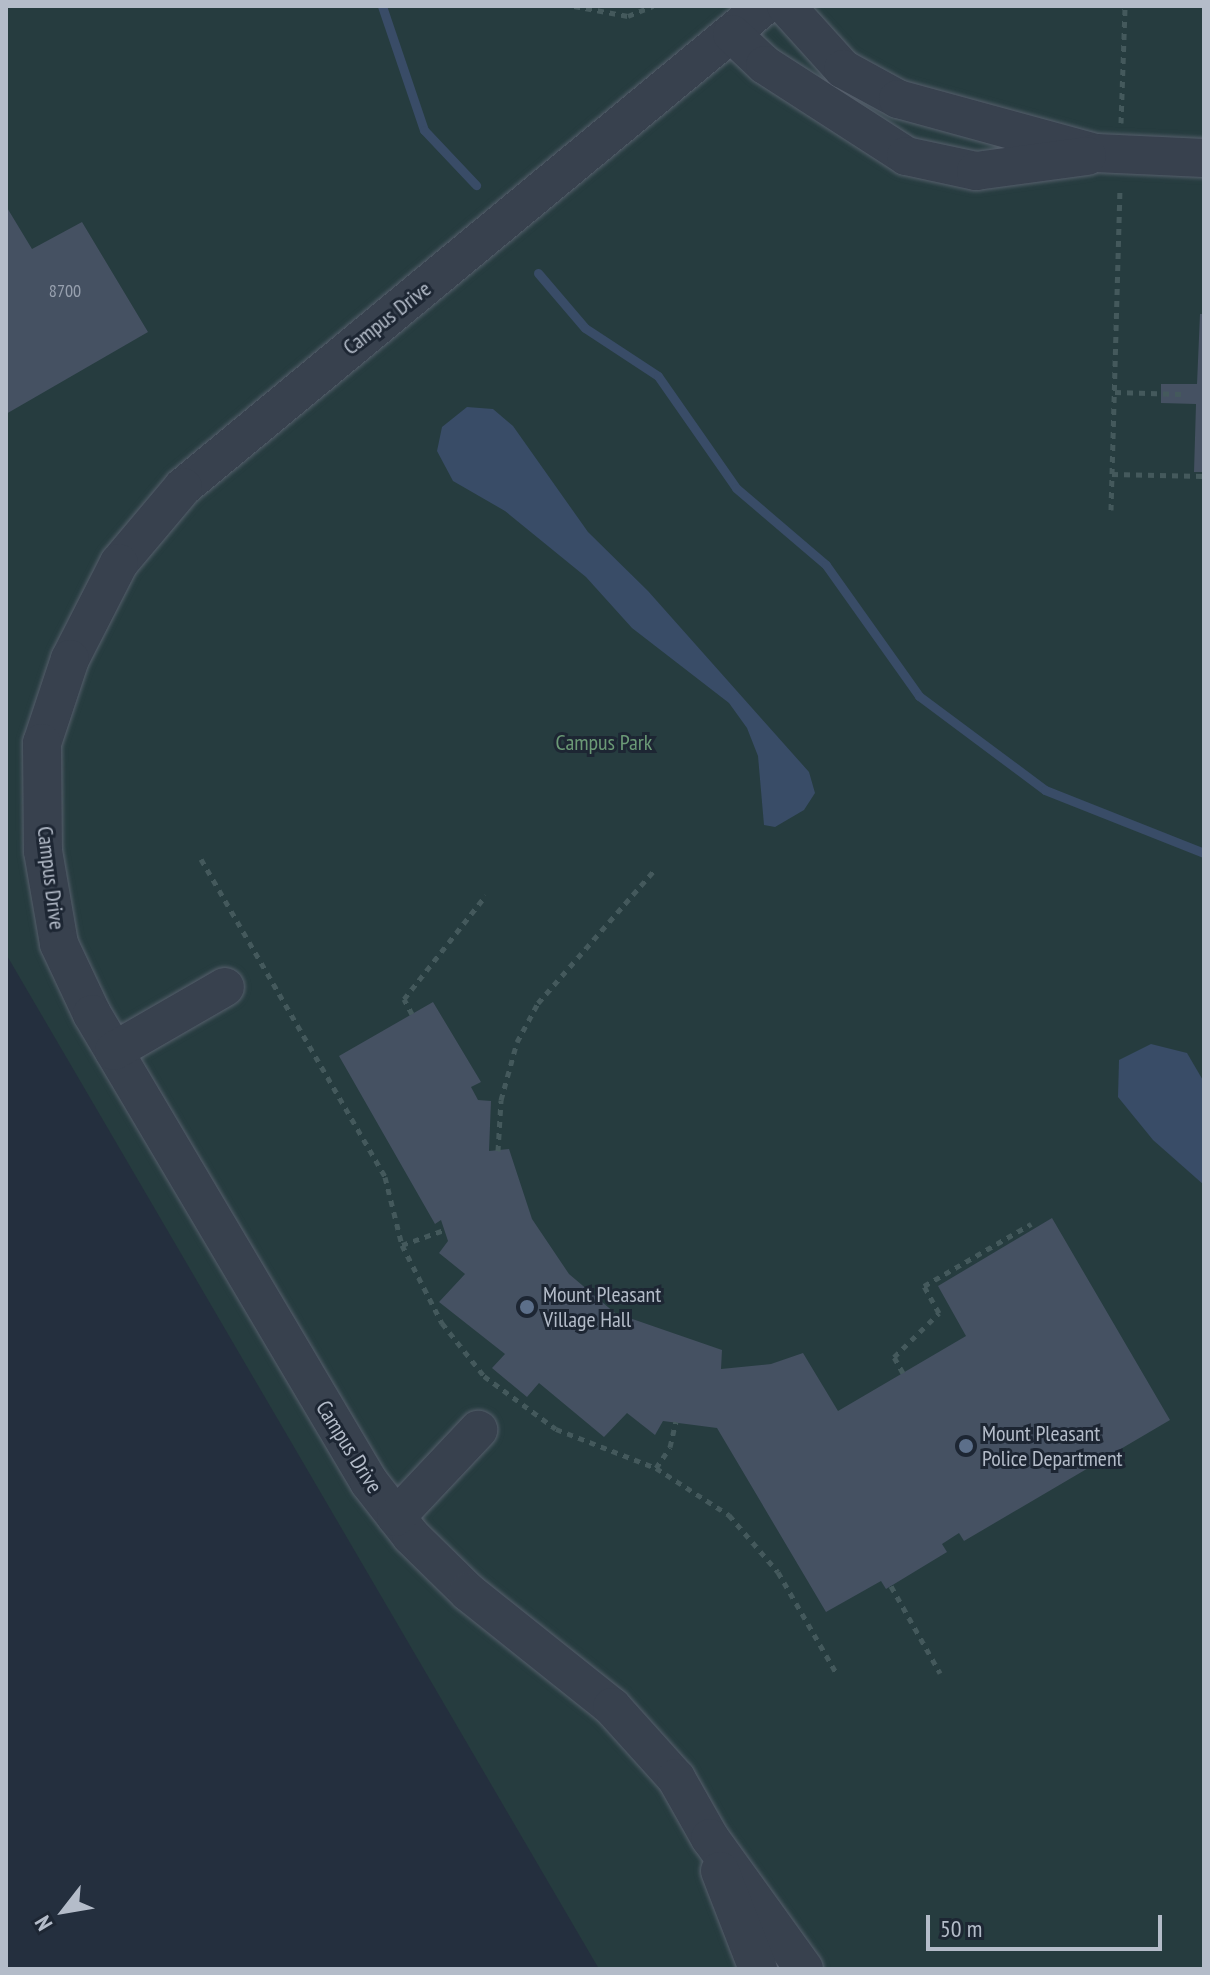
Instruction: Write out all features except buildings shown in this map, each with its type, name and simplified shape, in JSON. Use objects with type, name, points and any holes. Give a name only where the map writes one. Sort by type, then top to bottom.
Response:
[{"type":"street","name":"Campus Drive","points":[[764,6],[183,487],[119,563],[70,659],[42,743],[43,851],[59,944],[114,1051],[369,1482],[396,1517],[468,1592],[612,1707],[676,1778],[710,1838],[804,1969]]},
{"type":"street","points":[[786,6],[843,69],[898,99],[1204,158]]},
{"type":"street","points":[[732,34],[777,73],[906,156],[976,171],[1052,164],[1109,140]]},
{"type":"street","points":[[114,1051],[225,987]]},
{"type":"street","points":[[396,1517],[478,1430]]},
{"type":"street","name":"Campus Drive","points":[[710,1838],[758,1969]]},
{"type":"path","points":[[574,6],[628,16],[653,6]]},
{"type":"path","points":[[1109,140],[1125,6]]},
{"type":"path","points":[[1111,510],[1120,186],[1133,187]]},
{"type":"path","points":[[1115,392],[1181,394]]},
{"type":"path","points":[[1112,474],[1204,476]]},
{"type":"path","points":[[201,859],[385,1177],[402,1245],[442,1323],[484,1376],[556,1429],[656,1468],[729,1515],[756,1541],[837,1674]]},
{"type":"path","points":[[498,1151],[501,1100],[517,1042],[531,1016],[656,868]]},
{"type":"path","points":[[412,1014],[404,999],[486,895]]},
{"type":"path","points":[[903,1373],[894,1357],[939,1313],[924,1286],[1031,1224]]},
{"type":"path","points":[[402,1245],[444,1230]]},
{"type":"path","points":[[656,1468],[676,1422]]},
{"type":"path","points":[[891,1586],[940,1673]]},
{"type":"green space","name":"Campus Park","points":[[6,6],[1204,6],[1204,1969],[599,1969],[6,954]]},
{"type":"water","points":[[467,407],[493,409],[513,426],[588,532],[648,591],[809,772],[815,793],[804,810],[775,827],[764,825],[758,756],[747,728],[729,703],[632,628],[586,577],[505,511],[453,481],[437,451],[442,427]]},
{"type":"water","points":[[1151,1044],[1187,1053],[1204,1082],[1204,1185],[1153,1140],[1118,1097],[1119,1060]]},
{"type":"waterway","points":[[382,6],[424,130],[476,185]]},
{"type":"waterway","points":[[538,273],[585,328],[658,376],[736,488],[826,565],[919,696],[1045,790],[1204,853]]},
{"type":"place","name":"Mount Pleasant Village Hall","points":[[527,1307]]},
{"type":"place","name":"Mount Pleasant Police Department","points":[[966,1446]]}]
